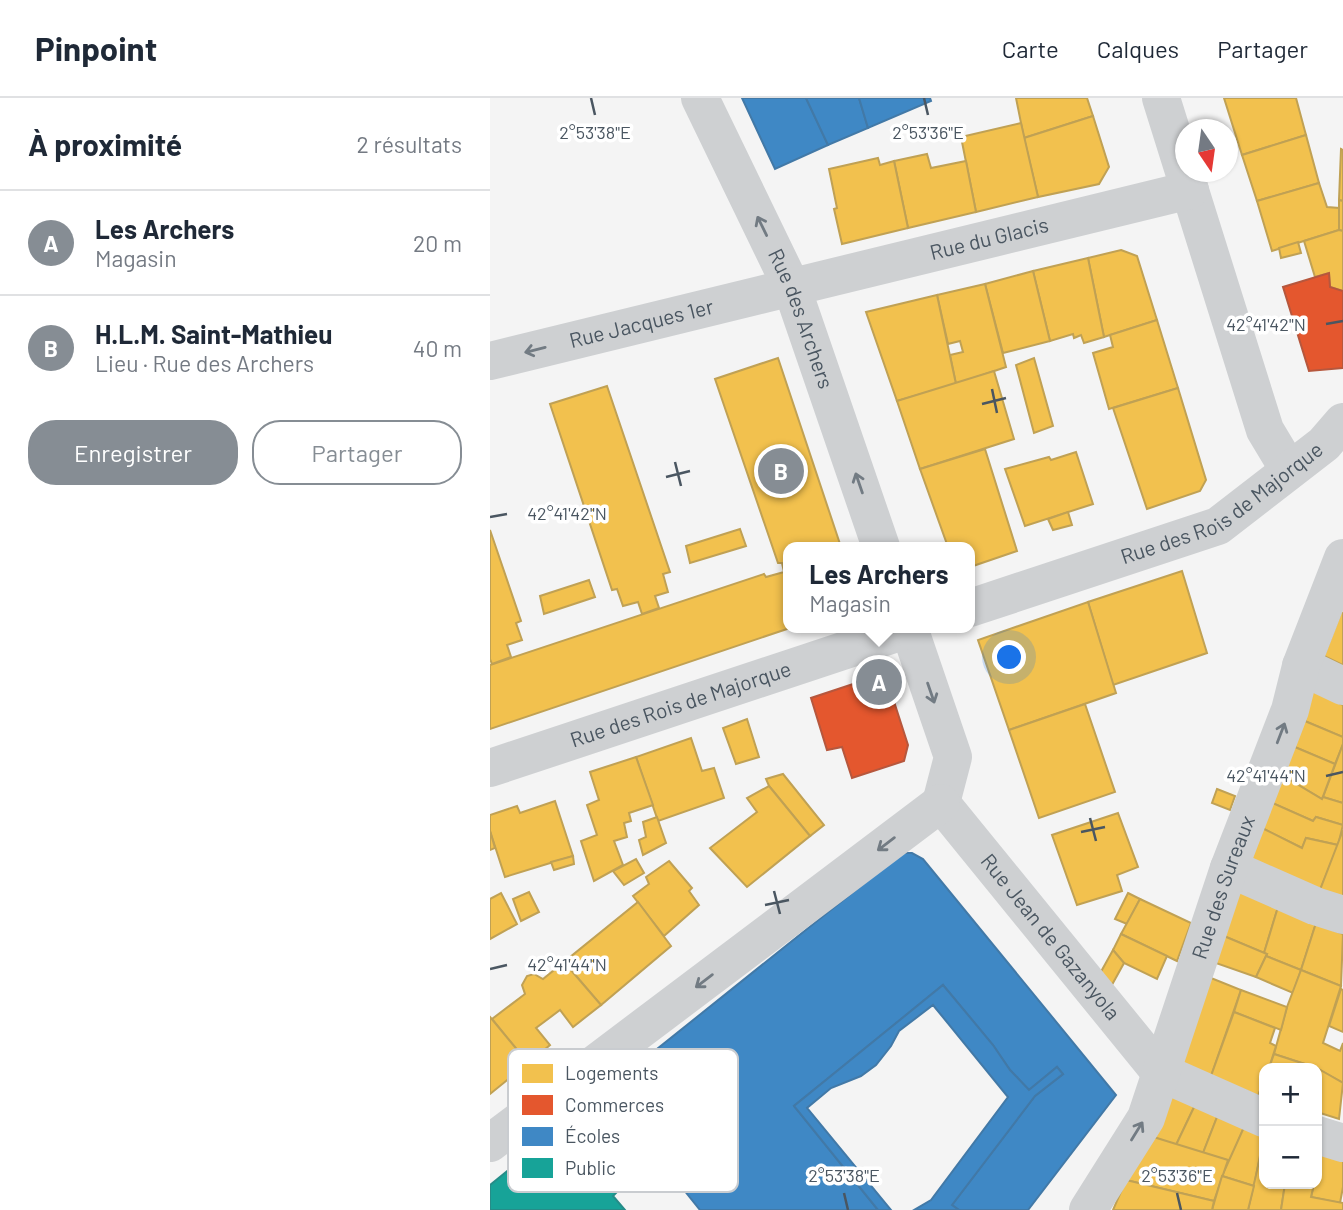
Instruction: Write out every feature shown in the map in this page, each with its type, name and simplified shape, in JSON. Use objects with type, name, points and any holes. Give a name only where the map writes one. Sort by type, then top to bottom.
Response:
[{"type":"street","name":"Rue des Archers","points":[[700,98],[792,288],[879,542]]},
{"type":"street","points":[[1161,98],[1265,430],[1289,470]]},
{"type":"street","name":"Rue du Glacis","points":[[792,288],[1190,190]]},
{"type":"street","name":"Rue Jacques 1er","points":[[490,361],[792,288]]},
{"type":"street","name":"Rue des Rois de Majorque","points":[[975,606],[1218,526],[1324,444],[1343,422]]},
{"type":"street","name":"Rue des Sureaux","points":[[1088,1210],[1146,1118],[1229,869],[1290,710],[1301,666],[1343,558]]},
{"type":"street","name":"Rue des Rois de Majorque","points":[[490,768],[895,633]]},
{"type":"street","points":[[614,1049],[940,803],[953,757],[912,633]]},
{"type":"street","points":[[1301,666],[1343,686]]},
{"type":"street","name":"Rue Jean de Gazanyola","points":[[940,803],[1160,1072]]},
{"type":"street","points":[[1229,869],[1315,906],[1343,915]]},
{"type":"street","points":[[1160,1072],[1259,1116]]},
{"type":"street","points":[[490,1143],[508,1129]]},
{"type":"street","points":[[1322,1137],[1343,1143]]},
{"type":"building: Logements","points":[[1016,98],[1087,98],[1093,116],[1024,138]]},
{"type":"building: Logements","points":[[1224,98],[1296,98],[1306,135],[1242,155],[1238,142],[1238,119],[1231,119]]},
{"type":"building: Logements","points":[[1093,116],[1109,167],[1099,184],[1038,197],[1024,138]]},
{"type":"building: Logements","points":[[1021,123],[1038,197],[976,212],[961,137]]},
{"type":"building: Logements","points":[[1306,135],[1319,183],[1257,201],[1242,155]]},
{"type":"building: Logements","points":[[1341,149],[1343,150],[1343,201],[1339,200]]},
{"type":"building: Logements","points":[[927,154],[931,168],[966,161],[976,212],[908,228],[894,161]]},
{"type":"building: Logements","points":[[878,158],[880,165],[894,161],[908,228],[842,244],[829,169]]},
{"type":"building: Logements","points":[[1319,183],[1327,207],[1339,208],[1339,230],[1272,251],[1257,201]]},
{"type":"building: Logements","points":[[1339,200],[1343,201],[1343,231],[1339,230]]},
{"type":"building: Logements","points":[[1343,231],[1343,291],[1330,287],[1329,273],[1315,277],[1304,241]]},
{"type":"building: Logements","points":[[1298,242],[1301,253],[1281,258],[1279,248]]},
{"type":"building: Logements","points":[[1121,250],[1137,256],[1157,320],[1104,337],[1088,258]]},
{"type":"building: Logements","points":[[1088,258],[1104,337],[1084,343],[1081,335],[1074,338],[1073,334],[1050,341],[1033,271]]},
{"type":"building: Logements","points":[[1033,271],[1050,341],[1003,353],[985,284]]},
{"type":"building: Logements","points":[[985,284],[1006,367],[956,384],[950,355],[963,352],[960,341],[948,344],[937,295]]},
{"type":"building: Logements","points":[[937,295],[956,384],[897,401],[866,312]]},
{"type":"building: Logements","points":[[1157,320],[1178,388],[1109,409],[1093,353],[1113,347],[1110,335]]},
{"type":"building: Logements","points":[[778,358],[839,542],[783,542],[783,568],[782,563],[778,563],[715,379]]},
{"type":"building: Logements","points":[[1034,358],[1053,426],[1034,433],[1016,365]]},
{"type":"building: Logements","points":[[994,371],[1014,439],[920,469],[897,401]]},
{"type":"building: Logements","points":[[607,386],[670,572],[663,574],[668,592],[655,596],[659,608],[642,614],[638,602],[623,606],[617,589],[612,590],[550,404]]},
{"type":"building: Logements","points":[[1178,388],[1206,480],[1200,491],[1147,509],[1113,408]]},
{"type":"building: Logements","points":[[985,449],[1017,551],[975,565],[975,542],[946,542],[920,469]]},
{"type":"building: Logements","points":[[1076,452],[1093,504],[1025,526],[1005,469]]},
{"type":"building: Logements","points":[[1068,512],[1072,525],[1053,530],[1048,519]]},
{"type":"building: Logements","points":[[740,529],[746,546],[690,563],[686,546]]},
{"type":"building: Logements","points":[[490,530],[521,621],[516,623],[522,640],[507,645],[511,657],[492,664],[490,659]]},
{"type":"building: Logements","points":[[1182,571],[1207,653],[1113,685],[1088,602]]},
{"type":"building: Logements","points":[[783,572],[783,630],[490,729],[490,665],[764,574],[766,577]]},
{"type":"building: Logements","points":[[589,580],[595,597],[544,614],[540,596]]},
{"type":"building: Logements","points":[[1088,602],[1116,693],[1009,730],[978,640]]},
{"type":"building: Logements","points":[[1341,612],[1343,613],[1343,665],[1324,656]]},
{"type":"building: Logements","points":[[1312,689],[1343,705],[1343,737],[1300,719]]},
{"type":"building: Logements","points":[[1085,704],[1115,792],[1039,818],[1009,730]]},
{"type":"building: Logements","points":[[747,719],[759,757],[736,764],[723,728]]},
{"type":"building: Logements","points":[[1300,719],[1343,737],[1335,764],[1290,745]]},
{"type":"building: Logements","points":[[691,738],[702,771],[714,768],[724,798],[658,821],[636,757]]},
{"type":"building: Logements","points":[[1343,744],[1343,803],[1323,797]]},
{"type":"building: Logements","points":[[1290,745],[1335,764],[1322,799],[1280,774]]},
{"type":"building: Logements","points":[[636,757],[653,805],[629,813],[631,821],[624,823],[627,837],[614,841],[623,865],[594,881],[581,841],[597,835],[587,805],[599,800],[590,772]]},
{"type":"building: Logements","points":[[783,774],[824,825],[810,836],[766,779]]},
{"type":"building: Logements","points":[[1280,774],[1322,799],[1323,797],[1343,803],[1343,825],[1316,817],[1313,821],[1270,802]]},
{"type":"building: Logements","points":[[769,786],[810,836],[747,887],[710,848],[757,812],[747,798]]},
{"type":"building: Logements","points":[[1217,789],[1235,796],[1230,810],[1212,803]]},
{"type":"building: Logements","points":[[555,801],[573,856],[505,877],[490,831],[490,815],[517,806],[520,813]]},
{"type":"building: Logements","points":[[1270,802],[1313,821],[1316,817],[1343,825],[1338,845],[1306,838],[1302,848],[1260,827]]},
{"type":"building: Logements","points":[[1118,813],[1138,867],[1117,875],[1122,891],[1077,905],[1052,835]]},
{"type":"building: Logements","points":[[657,817],[666,843],[643,855],[639,840],[646,837],[643,822]]},
{"type":"building: Logements","points":[[1260,827],[1302,848],[1306,838],[1338,845],[1320,890],[1247,858]]},
{"type":"building: Logements","points":[[1343,830],[1343,899],[1320,890]]},
{"type":"building: Logements","points":[[490,831],[495,848],[490,850]]},
{"type":"building: Logements","points":[[573,856],[574,864],[554,870],[551,862]]},
{"type":"building: Logements","points":[[636,859],[644,873],[624,885],[613,871]]},
{"type":"building: Logements","points":[[669,861],[692,888],[689,891],[699,905],[664,936],[633,896],[649,884],[646,877]]},
{"type":"building: Logements","points":[[1235,889],[1278,907],[1264,953],[1219,934]]},
{"type":"building: Logements","points":[[529,892],[539,912],[521,921],[513,899]]},
{"type":"building: Logements","points":[[501,893],[517,924],[490,939],[490,899]]},
{"type":"building: Logements","points":[[1128,893],[1140,899],[1127,924],[1115,919]]},
{"type":"building: Logements","points":[[1140,899],[1191,923],[1177,961],[1121,934]]},
{"type":"building: Logements","points":[[638,902],[671,946],[601,1005],[564,962]]},
{"type":"building: Logements","points":[[1278,907],[1316,923],[1301,970],[1264,953]]},
{"type":"building: Logements","points":[[1316,923],[1343,934],[1341,986],[1301,970]]},
{"type":"building: Logements","points":[[1121,934],[1167,956],[1157,979],[1124,963],[1113,950]]},
{"type":"building: Logements","points":[[1219,934],[1267,954],[1256,977],[1210,961]]},
{"type":"building: Logements","points":[[1113,950],[1124,963],[1108,992],[1097,979]]},
{"type":"building: Logements","points":[[1266,956],[1301,970],[1293,993],[1256,977]]},
{"type":"building: Logements","points":[[564,962],[601,1005],[573,1027],[560,1010],[536,1028],[550,1045],[545,1049],[517,1049],[492,1019],[525,994],[522,985],[527,976],[534,974],[543,979]]},
{"type":"building: Logements","points":[[1301,970],[1341,986],[1323,1043],[1340,1051],[1343,1043],[1343,1083],[1322,1071],[1322,1063],[1302,1063],[1274,1054]]},
{"type":"building: Logements","points":[[1206,976],[1241,990],[1211,1076],[1177,1061]]},
{"type":"building: Logements","points":[[1341,989],[1343,990],[1343,1032],[1329,1026]]},
{"type":"building: Logements","points":[[1241,990],[1287,1007],[1281,1030],[1234,1012]]},
{"type":"building: Logements","points":[[1234,1012],[1275,1028],[1270,1043],[1276,1046],[1271,1063],[1259,1063],[1258,1096],[1211,1076]]},
{"type":"building: Logements","points":[[490,1017],[516,1049],[508,1049],[508,1079],[490,1094]]},
{"type":"building: Logements","points":[[1274,1054],[1302,1063],[1271,1063]]},
{"type":"building: Logements","points":[[1322,1071],[1343,1083],[1339,1119],[1322,1114]]},
{"type":"building: Logements","points":[[1166,1090],[1196,1103],[1176,1145],[1147,1135]]},
{"type":"building: Logements","points":[[1196,1103],[1219,1112],[1203,1153],[1176,1145]]},
{"type":"building: Logements","points":[[1219,1112],[1245,1125],[1230,1161],[1203,1153]]},
{"type":"building: Logements","points":[[1245,1125],[1259,1132],[1259,1160],[1254,1186],[1222,1176]]},
{"type":"building: Logements","points":[[1147,1135],[1228,1160],[1214,1201],[1126,1180]]},
{"type":"building: Logements","points":[[1322,1153],[1343,1158],[1340,1203],[1311,1197],[1313,1189],[1322,1189]]},
{"type":"building: Logements","points":[[1259,1162],[1259,1189],[1284,1189],[1281,1210],[1248,1210]]},
{"type":"building: Logements","points":[[1222,1176],[1254,1186],[1248,1210],[1212,1210]]},
{"type":"building: Logements","points":[[1126,1180],[1214,1201],[1212,1210],[1113,1210]]},
{"type":"building: Logements","points":[[1284,1189],[1313,1189],[1311,1197],[1343,1203],[1343,1210],[1281,1210]]},
{"type":"building: Commerces","points":[[1329,273],[1330,287],[1343,291],[1343,368],[1309,371],[1283,287]]},
{"type":"building: Commerces","points":[[874,677],[888,683],[908,745],[904,761],[852,778],[842,747],[827,750],[811,698]]},
{"type":"building: Écoles","points":[[742,98],[806,98],[828,145],[775,169]]},
{"type":"building: Écoles","points":[[806,98],[859,98],[868,128],[828,145]]},
{"type":"building: Écoles","points":[[859,98],[930,98],[931,101],[868,128]]},
{"type":"building: Écoles","points":[[902,853],[912,853],[923,859],[1116,1095],[1028,1210],[959,1210],[952,1205],[1035,1096],[1063,1074],[1057,1067],[1029,1090],[943,985],[794,1106],[878,1210],[700,1210],[686,1192],[738,1192],[738,1049],[657,1049]]},
{"type":"building: Écoles","points":[[943,985],[1029,1090],[1057,1067],[1063,1074],[1035,1096],[952,1205],[959,1210],[914,1210],[931,1200],[1008,1097],[933,1005],[899,1031],[876,1065],[861,1076],[831,1088],[807,1108],[891,1210],[878,1210],[794,1106]]},
{"type":"building: Public","points":[[508,1170],[508,1192],[617,1192],[613,1196],[625,1210],[490,1210],[490,1185]]},
{"type":"place","name":"H.L.M. Saint-Mathieu","points":[[781,471]]},
{"type":"place","name":"Les Archers","points":[[879,682]]}]
